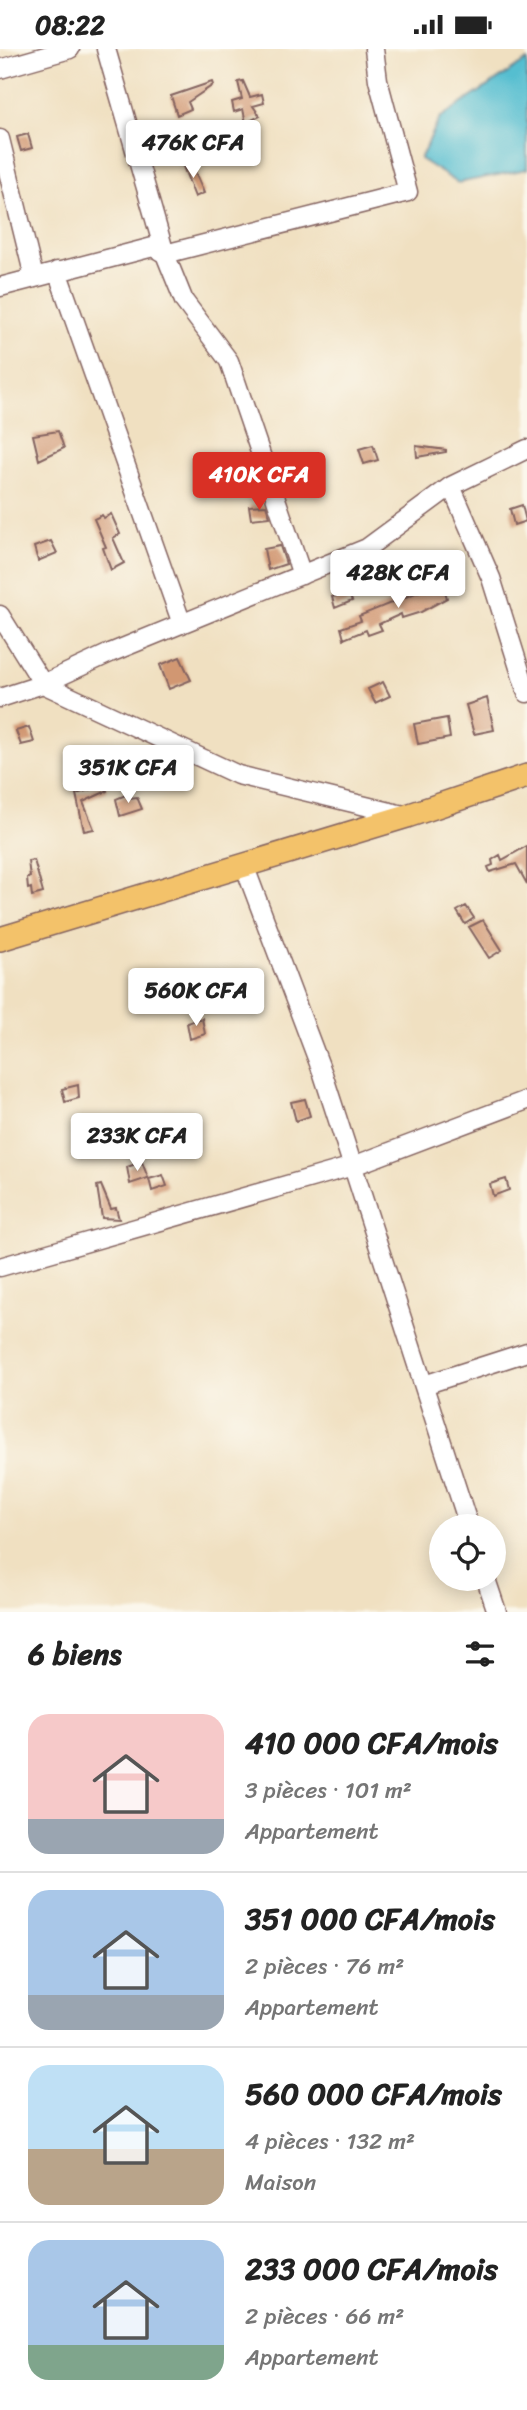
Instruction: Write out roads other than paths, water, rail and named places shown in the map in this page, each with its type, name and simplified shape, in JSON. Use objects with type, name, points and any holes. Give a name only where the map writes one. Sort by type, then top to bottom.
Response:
[{"type":"main road","points":[[0,939],[407,816],[527,776]]},
{"type":"street","points":[[0,69],[71,49]]},
{"type":"street","points":[[106,49],[165,254],[184,302],[229,361],[302,575]]},
{"type":"street","points":[[0,287],[153,247],[165,254],[408,193],[378,81],[374,49]]},
{"type":"street","points":[[0,139],[34,277]]},
{"type":"street","points":[[57,271],[182,624]]},
{"type":"street","points":[[0,698],[43,684],[110,653],[367,548],[450,486],[527,449]]},
{"type":"street","points":[[450,486],[491,578],[527,693]]},
{"type":"street","points":[[0,615],[43,684],[238,775],[407,816]]},
{"type":"street","points":[[244,865],[323,1074],[465,1514]]},
{"type":"street","points":[[0,1267],[353,1166],[527,1100]]},
{"type":"street","points":[[424,1385],[527,1352]]},
{"type":"street","points":[[490,1591],[497,1612]]},
{"type":"water","points":[[527,60],[527,169],[458,183],[420,159],[440,118]]}]
